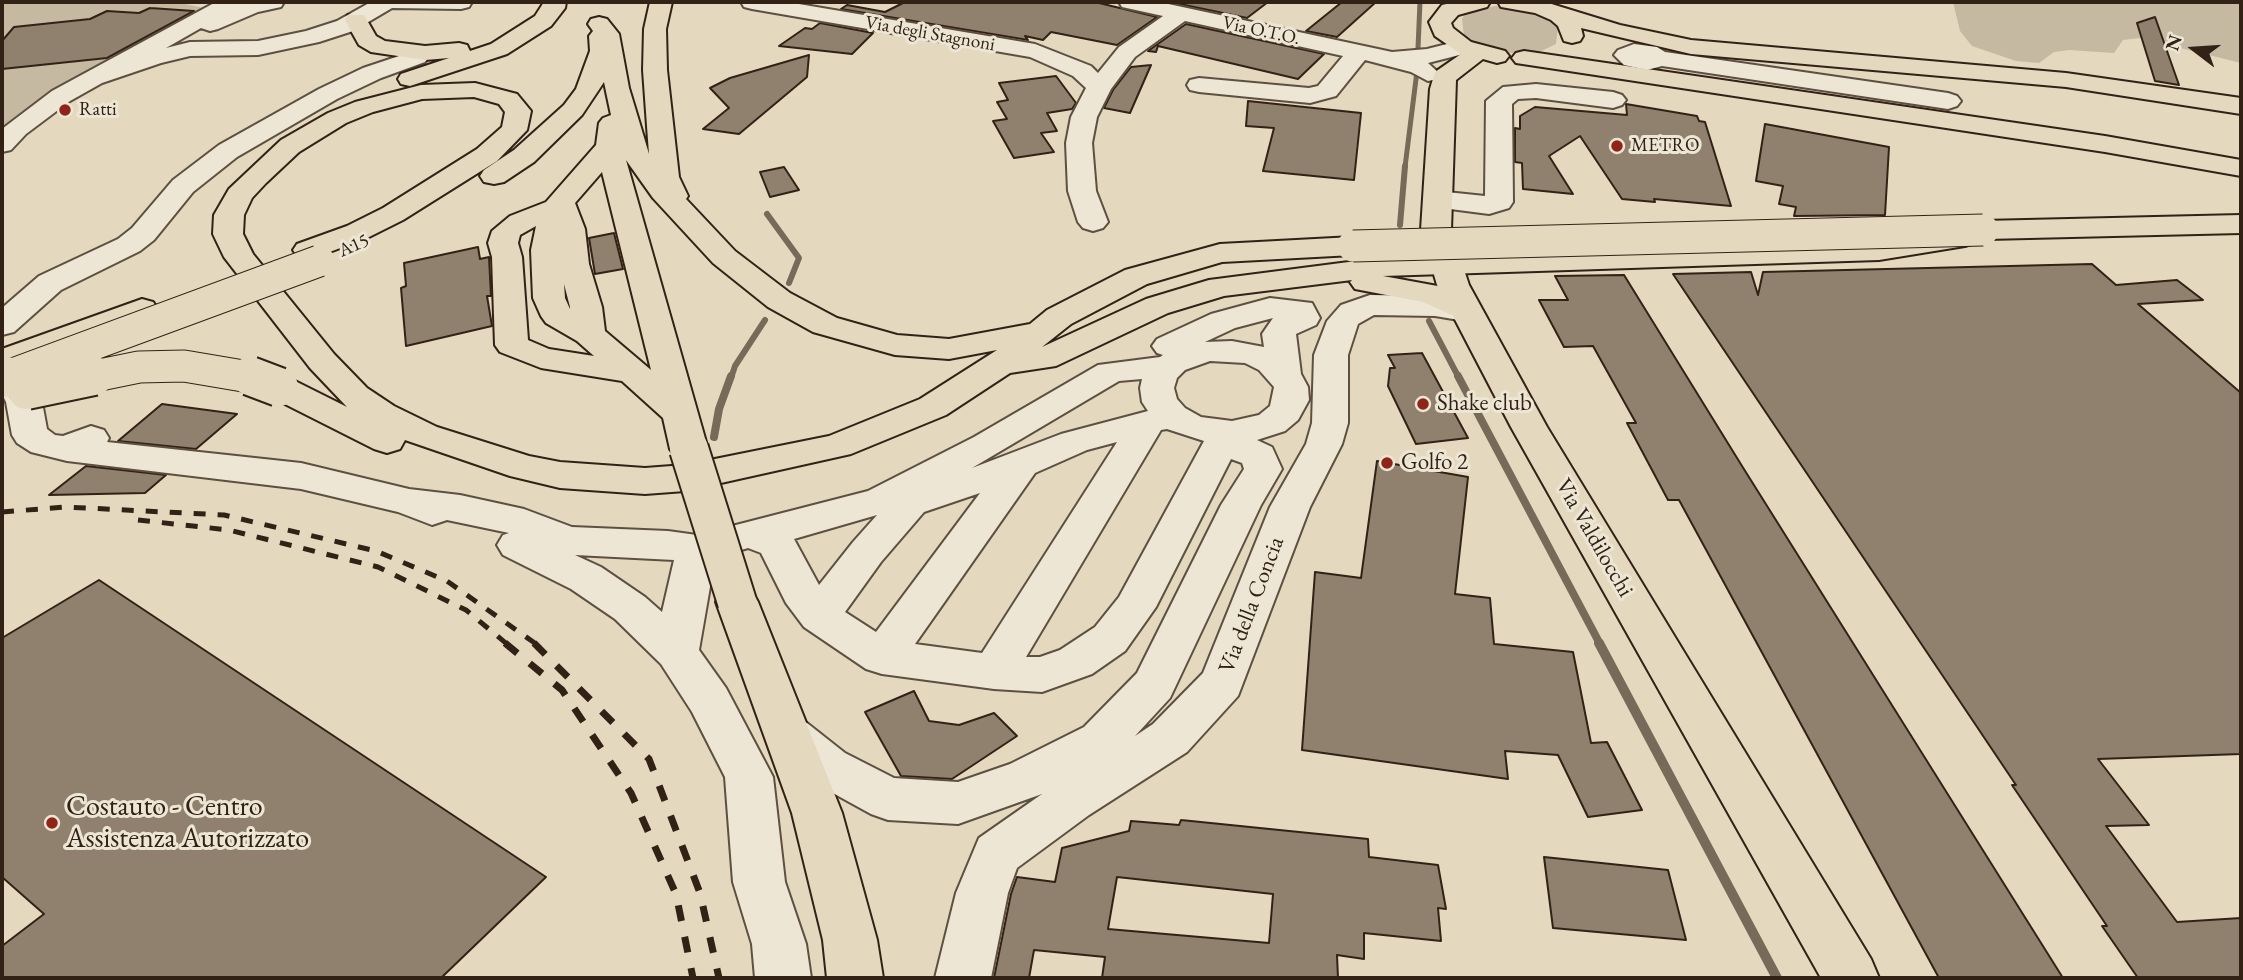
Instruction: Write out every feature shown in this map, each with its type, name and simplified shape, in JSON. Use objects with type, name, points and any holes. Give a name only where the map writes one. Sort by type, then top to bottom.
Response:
[{"type":"main road","points":[[381,414],[351,408],[301,369],[215,263],[207,234],[210,218],[242,171],[282,138],[316,118],[402,81],[479,57],[519,37],[543,21],[559,2]]},
{"type":"main road","name":"A15","points":[[2,378],[420,217],[481,184],[524,156],[555,129],[588,90],[602,51],[587,17],[559,2]]},
{"type":"main road","points":[[1479,2],[1458,4],[1440,22],[1443,31],[1466,55],[1519,58],[1558,64],[1634,55],[1972,124],[2241,168]]},
{"type":"main road","points":[[1508,2],[1548,9],[1625,33],[1691,47],[2066,80],[2241,106]]},
{"type":"main road","points":[[666,5],[655,29],[655,70],[665,177],[682,214]]},
{"type":"main road","points":[[368,9],[367,40],[379,47],[412,55],[451,51],[519,37]]},
{"type":"main road","points":[[1519,58],[1555,53],[1568,45],[1571,29],[1548,9]]},
{"type":"main road","points":[[587,17],[608,34],[617,88],[634,152],[682,214],[724,257],[779,300],[842,331],[895,345],[948,349],[1038,332]]},
{"type":"main road","points":[[1440,134],[1444,77],[1466,55]]},
{"type":"main road","name":"Via Valdilocchi","points":[[1428,65],[1427,121],[1440,134],[1436,230],[1445,262],[1435,307],[1529,427],[1851,978]]},
{"type":"main road","name":"A15","points":[[2,361],[314,256],[448,188],[519,141],[537,125],[557,100],[572,76],[574,66]]},
{"type":"main road","points":[[617,88],[609,147],[685,432],[737,602],[817,813],[850,940],[855,978]]},
{"type":"main road","points":[[357,232],[464,172],[514,130],[518,111],[508,99],[475,90],[421,92],[364,107],[325,124],[290,146],[239,195],[229,215],[228,234],[239,257],[337,379],[381,414],[424,435],[523,467],[559,474],[645,481],[685,478],[838,446],[933,407],[988,372],[1038,332],[1080,304],[1136,277],[1220,253],[1353,246],[2241,224]]},
{"type":"main road","points":[[609,147],[561,201],[520,222],[507,232],[503,243],[507,257],[512,345],[541,358],[631,372]]},
{"type":"main road","points":[[561,201],[546,250],[549,299],[557,316],[598,342],[631,372],[685,432]]},
{"type":"main road","points":[[561,201],[569,229],[574,264],[598,342]]},
{"type":"main road","points":[[1080,304],[1076,295],[1080,284],[1099,271],[1155,250],[1215,235],[1306,227],[1356,231],[1436,230]]},
{"type":"main road","points":[[2,398],[39,386],[139,367],[184,366],[216,369],[247,375],[279,387],[409,451],[495,482],[572,497],[654,500],[755,492],[850,466],[953,414],[988,372],[1044,359],[1134,315],[1220,287],[1445,262],[1590,262],[1879,251],[1965,237],[1983,230]]},
{"type":"main road","points":[[1283,278],[1370,282],[1397,286],[1432,294],[1435,307]]},
{"type":"street","points":[[2,144],[17,128],[61,96],[171,36],[230,10],[273,2]]},
{"type":"street","points":[[394,2],[461,2]]},
{"type":"street","points":[[476,2],[481,2]]},
{"type":"street","name":"Via degli Stagnoni","points":[[752,2],[1035,51],[1082,71],[1099,86]]},
{"type":"street","name":"Via O.T.O.","points":[[1130,2],[1419,67],[1428,65]]},
{"type":"street","points":[[98,77],[172,53],[205,47],[258,48],[282,44],[329,32],[368,9]]},
{"type":"street","points":[[223,47],[212,43],[207,34],[230,10]]},
{"type":"street","points":[[1093,222],[1082,191],[1079,144],[1084,117],[1099,86],[1126,52],[1181,13]]},
{"type":"street","points":[[1199,85],[1310,96],[1322,94],[1359,52]]},
{"type":"street","points":[[2,325],[57,279],[129,245],[143,234],[183,187],[228,151],[328,94],[412,55]]},
{"type":"street","points":[[1428,65],[1466,55]]},
{"type":"street","points":[[1634,55],[1946,99]]},
{"type":"street","points":[[1548,92],[1558,64]]},
{"type":"street","points":[[1916,68],[1972,124]]},
{"type":"street","points":[[1437,200],[1489,205],[1499,202],[1499,101],[1512,92],[1548,92],[1614,100]]},
{"type":"street","points":[[819,616],[867,552],[910,503],[1021,465],[1074,442],[1160,419],[1188,425],[1231,447],[1245,449],[1258,442],[1272,423],[1285,412],[1291,400],[1291,387],[1284,374],[1279,334],[1285,325],[1324,319],[1370,305],[1435,307]]},
{"type":"street","points":[[409,502],[460,508],[524,523],[567,541],[668,545],[697,549],[750,534],[777,530],[882,500],[987,445],[1110,372],[1138,362],[1223,321],[1270,308],[1301,310],[1324,319]]},
{"type":"street","name":"Via della Concia","points":[[963,978],[982,892],[997,854],[1072,800],[1170,738],[1222,683],[1290,507],[1324,444],[1332,397],[1331,355],[1324,319]]},
{"type":"street","points":[[994,672],[1160,419],[1157,388],[1161,375],[1170,366],[1190,355],[1210,351],[1232,351],[1262,359],[1284,374]]},
{"type":"street","points":[[2,361],[24,402],[30,435],[44,444],[67,449],[278,472],[351,486],[409,502],[528,549],[586,578],[630,608],[677,653],[710,701],[749,777],[759,882],[779,944],[783,978]]},
{"type":"street","points":[[1110,372],[1170,366]]},
{"type":"street","points":[[750,534],[776,543],[801,592],[819,616],[882,657],[994,672],[1042,675],[1076,662],[1110,639],[1135,607],[1218,441]]},
{"type":"street","points":[[790,737],[828,767],[888,799],[958,803],[1026,779],[1101,741],[1154,685],[1241,505],[1263,469],[1258,442]]},
{"type":"street","points":[[882,657],[1021,465]]},
{"type":"street","points":[[677,653],[685,594],[697,549]]},
{"type":"street","points":[[759,882],[747,915],[760,978]]},
{"type":"shaded area","points":[[2,2],[176,2],[208,9],[2,133]]},
{"type":"shaded area","points":[[1953,2],[2241,2],[2241,63],[2140,38],[2123,40],[2114,53],[2069,50],[2054,52],[2039,63],[2016,61],[1972,46],[1960,31]]},
{"type":"shaded area","points":[[1495,6],[1523,8],[1554,21],[1558,26],[1556,44],[1539,52],[1511,53],[1471,42],[1464,36],[1462,19],[1465,14]]},
{"type":"building","points":[[905,2],[1095,2],[1157,17],[1117,45],[1051,32],[1043,40],[1025,36],[1028,40],[841,9],[847,5],[885,12]]},
{"type":"building","points":[[1170,2],[1268,2],[1247,18]]},
{"type":"building","points":[[1342,2],[1376,2],[1337,37],[1306,31]]},
{"type":"building","points":[[150,8],[194,11],[107,58],[2,69],[2,41],[14,27],[90,19],[107,11],[139,13]]},
{"type":"building","points":[[2155,17],[2179,85],[2155,81],[2137,23]]},
{"type":"building","points":[[820,23],[873,33],[852,54],[779,46],[805,28],[812,29]]},
{"type":"building","points":[[1186,24],[1324,54],[1298,79],[1158,46],[1156,52],[1148,51]]},
{"type":"building","points":[[809,55],[807,77],[739,134],[703,129],[729,108],[710,88],[730,78]]},
{"type":"building","points":[[1151,65],[1130,113],[1104,108],[1113,90],[1131,67]]},
{"type":"building","points":[[1056,76],[1076,103],[1072,109],[1047,113],[1057,131],[1041,133],[1054,152],[1014,158],[993,121],[1007,119],[997,102],[1008,100],[999,83]]},
{"type":"building","points":[[1248,101],[1361,113],[1354,180],[1263,171],[1274,128],[1246,126]]},
{"type":"building","name":"METRO","points":[[1626,104],[1697,116],[1699,121],[1705,122],[1731,206],[1622,199],[1580,136],[1549,156],[1573,194],[1523,189],[1522,163],[1515,162],[1515,128],[1520,129],[1520,116],[1535,107],[1627,115]]},
{"type":"building","points":[[1765,124],[1889,147],[1885,215],[1794,216],[1796,207],[1779,204],[1783,186],[1756,181]]},
{"type":"building","points":[[784,167],[799,190],[770,197],[760,172]]},
{"type":"building","points":[[614,233],[623,269],[595,274],[589,238]]},
{"type":"building","points":[[478,247],[480,259],[489,257],[491,296],[487,296],[492,326],[406,346],[401,288],[406,286],[404,263]]},
{"type":"building","points":[[2092,264],[2116,285],[2177,280],[2203,300],[2138,304],[2241,393],[2241,754],[2098,759],[2149,825],[2106,826],[2177,922],[2241,918],[2241,978],[2138,978],[2102,926],[2107,926],[2012,785],[2016,785],[1673,274],[1751,272],[1758,295],[1763,272]]},
{"type":"building","points":[[1624,275],[2063,978],[1939,978],[1679,500],[1668,500],[1627,423],[1636,423],[1593,346],[1564,347],[1539,300],[1568,300],[1555,276]]},
{"type":"building","name":"Shake club","points":[[1422,353],[1468,438],[1416,444],[1388,386],[1390,368],[1395,368],[1388,355]]},
{"type":"building","points":[[162,404],[237,414],[196,449],[118,441]]},
{"type":"building","points":[[1377,461],[1468,477],[1455,594],[1490,598],[1494,644],[1573,652],[1591,743],[1607,742],[1642,810],[1588,817],[1558,755],[1505,751],[1508,779],[1302,750],[1315,572],[1361,578]]},
{"type":"building","points":[[86,466],[166,475],[145,493],[49,495]]},
{"type":"building","points":[[99,580],[546,877],[441,978],[2,978],[2,946],[44,914],[2,877],[2,638]]},
{"type":"building","points":[[914,691],[929,721],[959,725],[994,713],[1017,736],[952,779],[901,776],[865,712]]},
{"type":"building","points":[[1181,820],[1368,839],[1369,857],[1438,865],[1446,909],[1438,908],[1441,941],[1364,933],[1364,959],[1337,955],[1338,978],[1102,978],[1105,957],[1034,950],[1029,978],[994,978],[1017,877],[1055,882],[1062,848],[1129,831],[1131,821],[1179,825]],"holes":[[[1117,877],[1273,894],[1269,943],[1108,929]]]},
{"type":"building","points":[[1544,857],[1668,870],[1686,940],[1553,928]]},
{"type":"waterway","points":[[1405,167],[1417,71],[1420,2]]},
{"type":"waterway","points":[[1400,225],[1405,166]]},
{"type":"waterway","points":[[767,214],[799,258],[789,283]]},
{"type":"waterway","points":[[731,378],[735,366],[765,320]]},
{"type":"waterway","points":[[1429,321],[1459,378]]},
{"type":"waterway","points":[[714,437],[719,409],[731,376]]},
{"type":"waterway","points":[[1458,376],[1600,644]]},
{"type":"waterway","points":[[1599,643],[1777,978]]},
{"type":"railway","points":[[2,512],[66,507],[224,515],[376,551],[447,581],[536,644]]},
{"type":"railway","points":[[138,520],[229,530],[378,567],[466,610],[507,644]]},
{"type":"railway","points":[[505,643],[562,690],[631,793],[676,894],[693,978]]},
{"type":"railway","points":[[534,643],[649,759],[700,893],[719,978]]},
{"type":"place","name":"Ratti","points":[[65,110]]},
{"type":"place","name":"METRO","points":[[1617,146]]},
{"type":"place","name":"Shake club","points":[[1423,404]]},
{"type":"place","name":"Golfo 2","points":[[1387,463]]},
{"type":"place","name":"Costauto - Centro Assistenza Autorizzato","points":[[52,823]]}]
